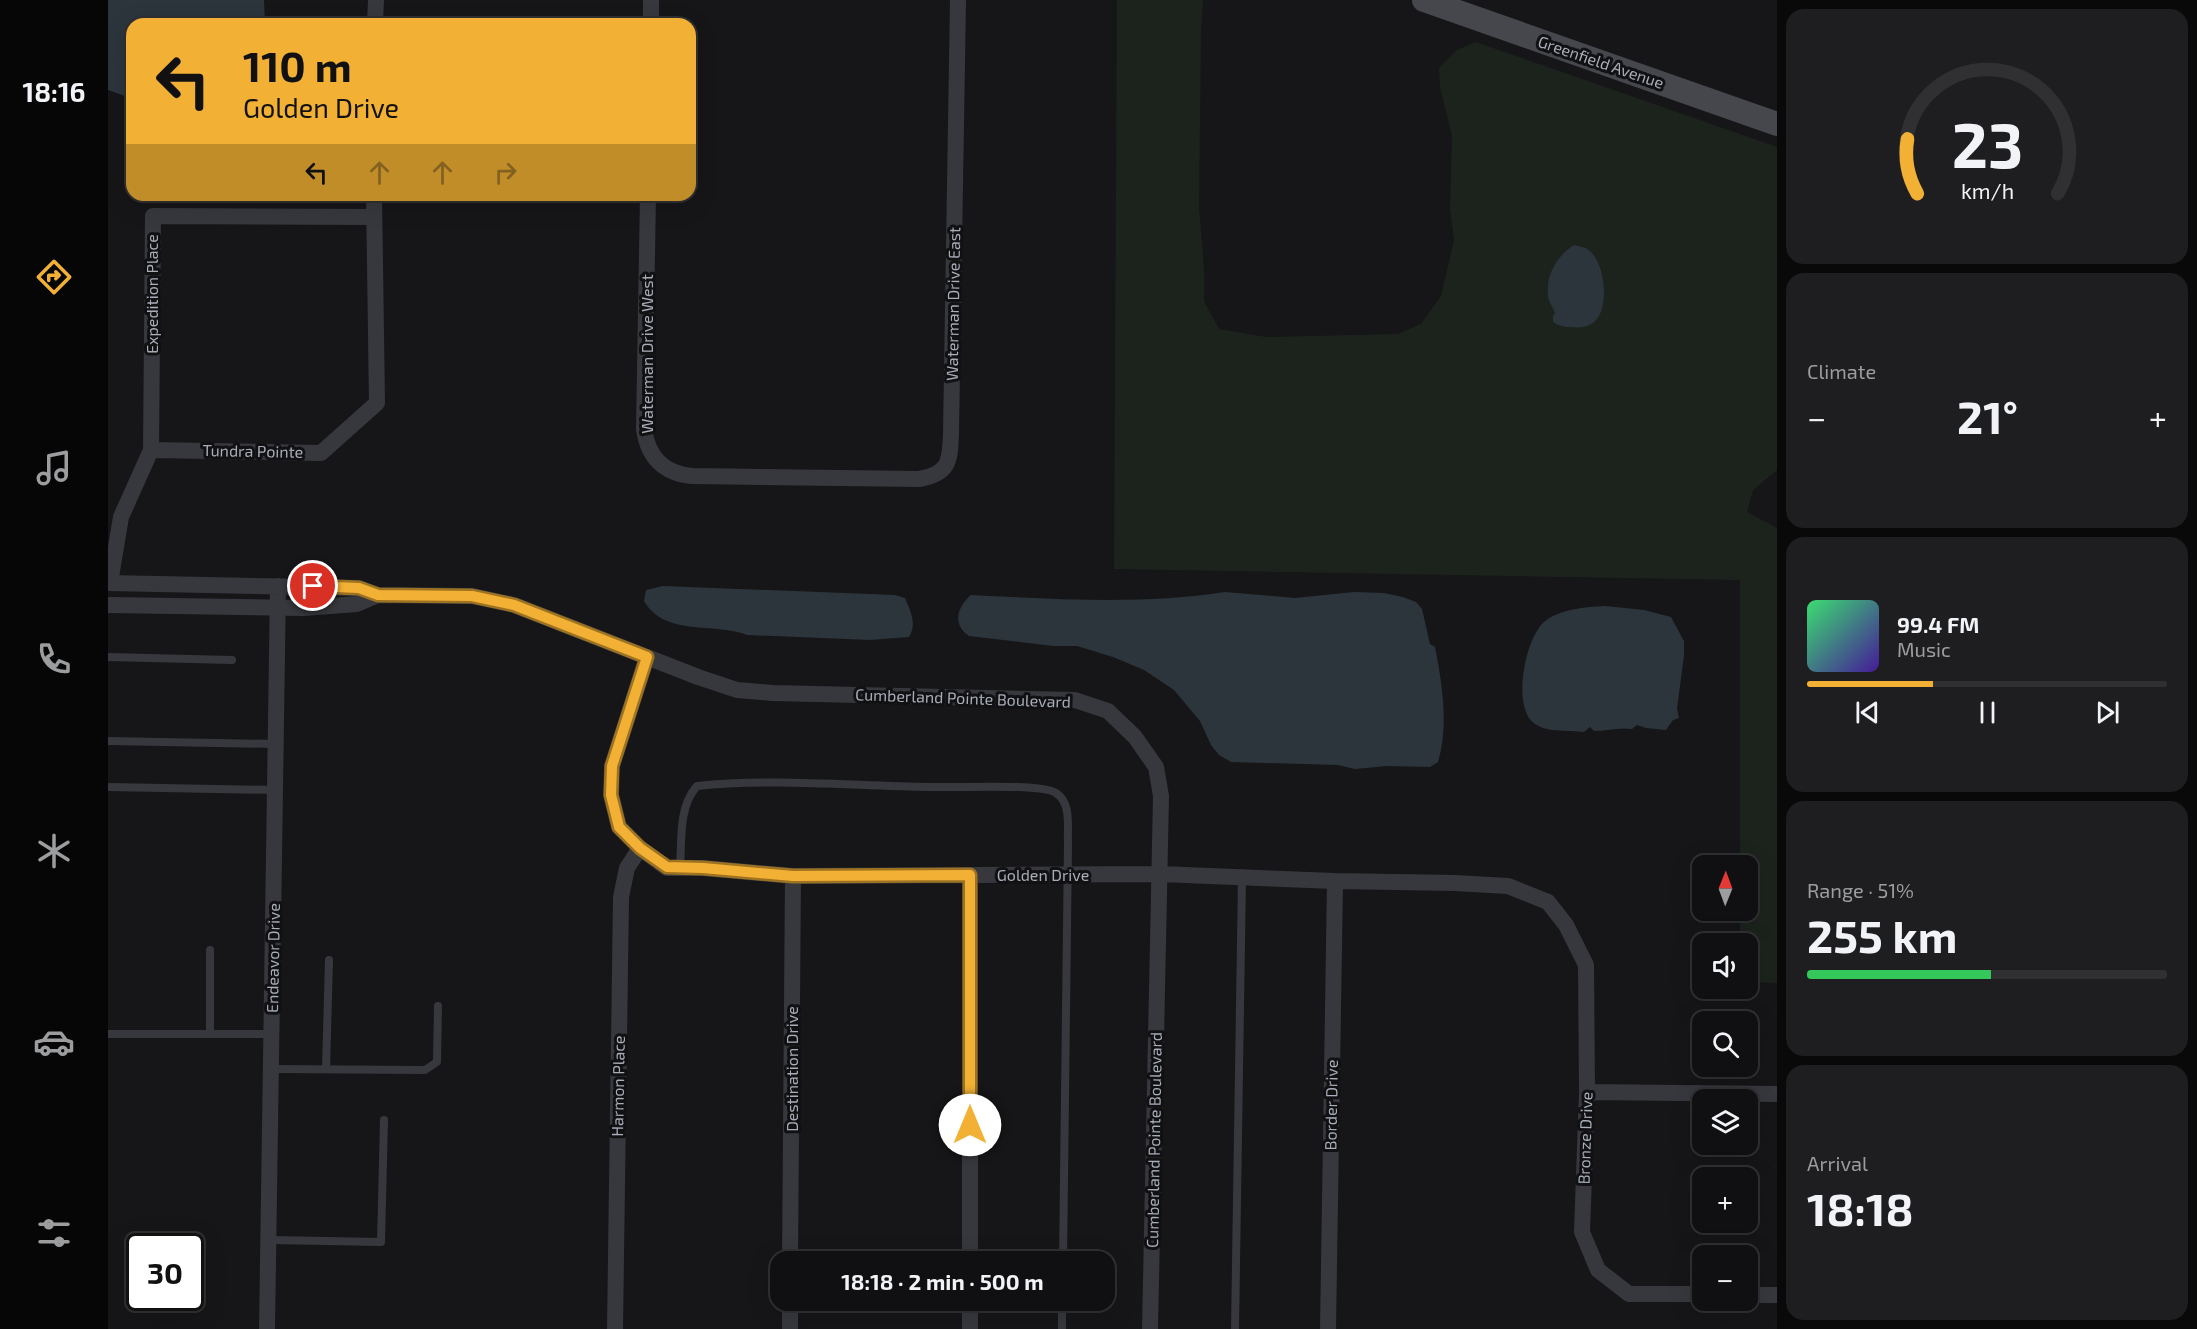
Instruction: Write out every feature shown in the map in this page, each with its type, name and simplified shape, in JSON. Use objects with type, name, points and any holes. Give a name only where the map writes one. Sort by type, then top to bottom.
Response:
[{"type":"main road","name":"Greenfield Avenue","points":[[1424,0],[1777,124]]},
{"type":"street","points":[[375,18],[376,0]]},
{"type":"street","points":[[651,0],[651,18]]},
{"type":"street","name":"Waterman Drive East","points":[[809,477],[919,479],[939,473],[946,466],[950,457],[958,0]]},
{"type":"street","name":"Tundra Pointe","points":[[151,450],[321,453],[377,403],[374,201]]},
{"type":"street","name":"Waterman Drive West","points":[[648,201],[644,429],[646,443],[651,453],[660,463],[679,475],[809,477]]},
{"type":"street","name":"Expedition Place","points":[[151,450],[153,216],[374,217]]},
{"type":"street","points":[[109,583],[121,516],[151,450]]},
{"type":"street","name":"Cumberland Pointe Boulevard","points":[[109,583],[359,588],[378,595],[472,596],[523,609],[737,690],[773,693],[1075,700],[1108,711],[1135,737],[1156,767],[1161,796],[1150,1329]]},
{"type":"street","name":"Endeavor Drive","points":[[267,1329],[278,586]]},
{"type":"street","name":"Cumberland Pointe Boulevard","points":[[108,605],[303,608],[357,604],[378,595]]},
{"type":"street","name":"Golden Drive","points":[[647,657],[612,766],[611,795],[619,827],[640,848],[667,867],[793,876],[1160,874],[1508,886],[1548,902]]},
{"type":"street","name":"Harmon Place","points":[[615,1329],[621,897],[627,868],[640,848]]},
{"type":"street","points":[[970,875],[970,1251]]},
{"type":"street","name":"Destination Drive","points":[[790,1251],[793,876]]},
{"type":"street","name":"Border Drive","points":[[1328,1329],[1335,881]]},
{"type":"street","name":"Bronze Drive","points":[[1548,902],[1566,925],[1587,965],[1587,1092],[1582,1232],[1598,1270],[1629,1294],[1692,1294]]},
{"type":"street","points":[[1587,1092],[1777,1094]]},
{"type":"street","points":[[1758,1295],[1777,1295]]},
{"type":"street","points":[[790,1311],[790,1329]]},
{"type":"street","points":[[970,1311],[970,1329]]},
{"type":"lane","points":[[108,657],[232,660]]},
{"type":"lane","points":[[108,741],[276,744]]},
{"type":"lane","points":[[680,868],[683,817],[691,793],[697,786],[740,781],[1035,788],[1056,792],[1066,805],[1068,874],[1063,1251]]},
{"type":"lane","points":[[108,787],[275,790]]},
{"type":"lane","points":[[1235,1329],[1242,878]]},
{"type":"lane","points":[[210,950],[210,1034]]},
{"type":"lane","points":[[326,1069],[328,960]]},
{"type":"lane","points":[[272,1069],[425,1070],[437,1062],[438,1006]]},
{"type":"lane","points":[[108,1034],[272,1034]]},
{"type":"lane","points":[[270,1240],[381,1242],[384,1120]]},
{"type":"lane","points":[[1062,1311],[1062,1329]]},
{"type":"shaded area","points":[[108,0],[264,0],[265,18],[126,18],[126,96],[108,90]]},
{"type":"shaded area","points":[[1117,0],[1203,0],[1199,207],[1204,301],[1219,329],[1266,337],[1398,334],[1421,324],[1441,296],[1454,240],[1450,209],[1452,136],[1440,87],[1439,68],[1457,50],[1476,42],[1777,147],[1777,470],[1753,490],[1747,512],[1777,528],[1777,983],[1758,982],[1758,933],[1740,933],[1740,921],[1758,921],[1758,855],[1740,855],[1740,580],[1114,569]]},
{"type":"shaded area","points":[[1574,245],[1586,248],[1593,255],[1598,263],[1604,285],[1604,297],[1599,316],[1591,324],[1580,327],[1564,326],[1553,322],[1555,313],[1548,295],[1549,280],[1554,266]]},
{"type":"shaded area","points":[[663,586],[895,595],[905,598],[913,627],[909,637],[870,640],[747,635],[720,629],[691,627],[664,620],[644,601],[646,590]]},
{"type":"shaded area","points":[[1225,592],[1295,598],[1354,592],[1384,593],[1416,602],[1422,609],[1430,644],[1435,647],[1440,675],[1444,719],[1438,762],[1430,767],[1387,766],[1355,769],[1338,765],[1231,762],[1219,755],[1211,745],[1200,721],[1174,690],[1144,670],[1077,646],[1053,646],[969,636],[958,621],[962,605],[971,595],[1130,600]]},
{"type":"shaded area","points":[[1605,606],[1644,610],[1671,617],[1684,641],[1677,709],[1679,718],[1673,720],[1666,730],[1637,725],[1632,729],[1599,731],[1594,731],[1590,727],[1584,732],[1552,730],[1540,727],[1528,716],[1522,689],[1523,673],[1531,643],[1537,631],[1544,622],[1565,611]]},
{"type":"route","points":[[313,586],[359,588],[378,595],[429,594],[472,596],[491,600],[514,605],[647,657],[612,766],[611,795],[619,827],[640,848],[667,867],[793,876],[970,875],[970,1125]]}]
